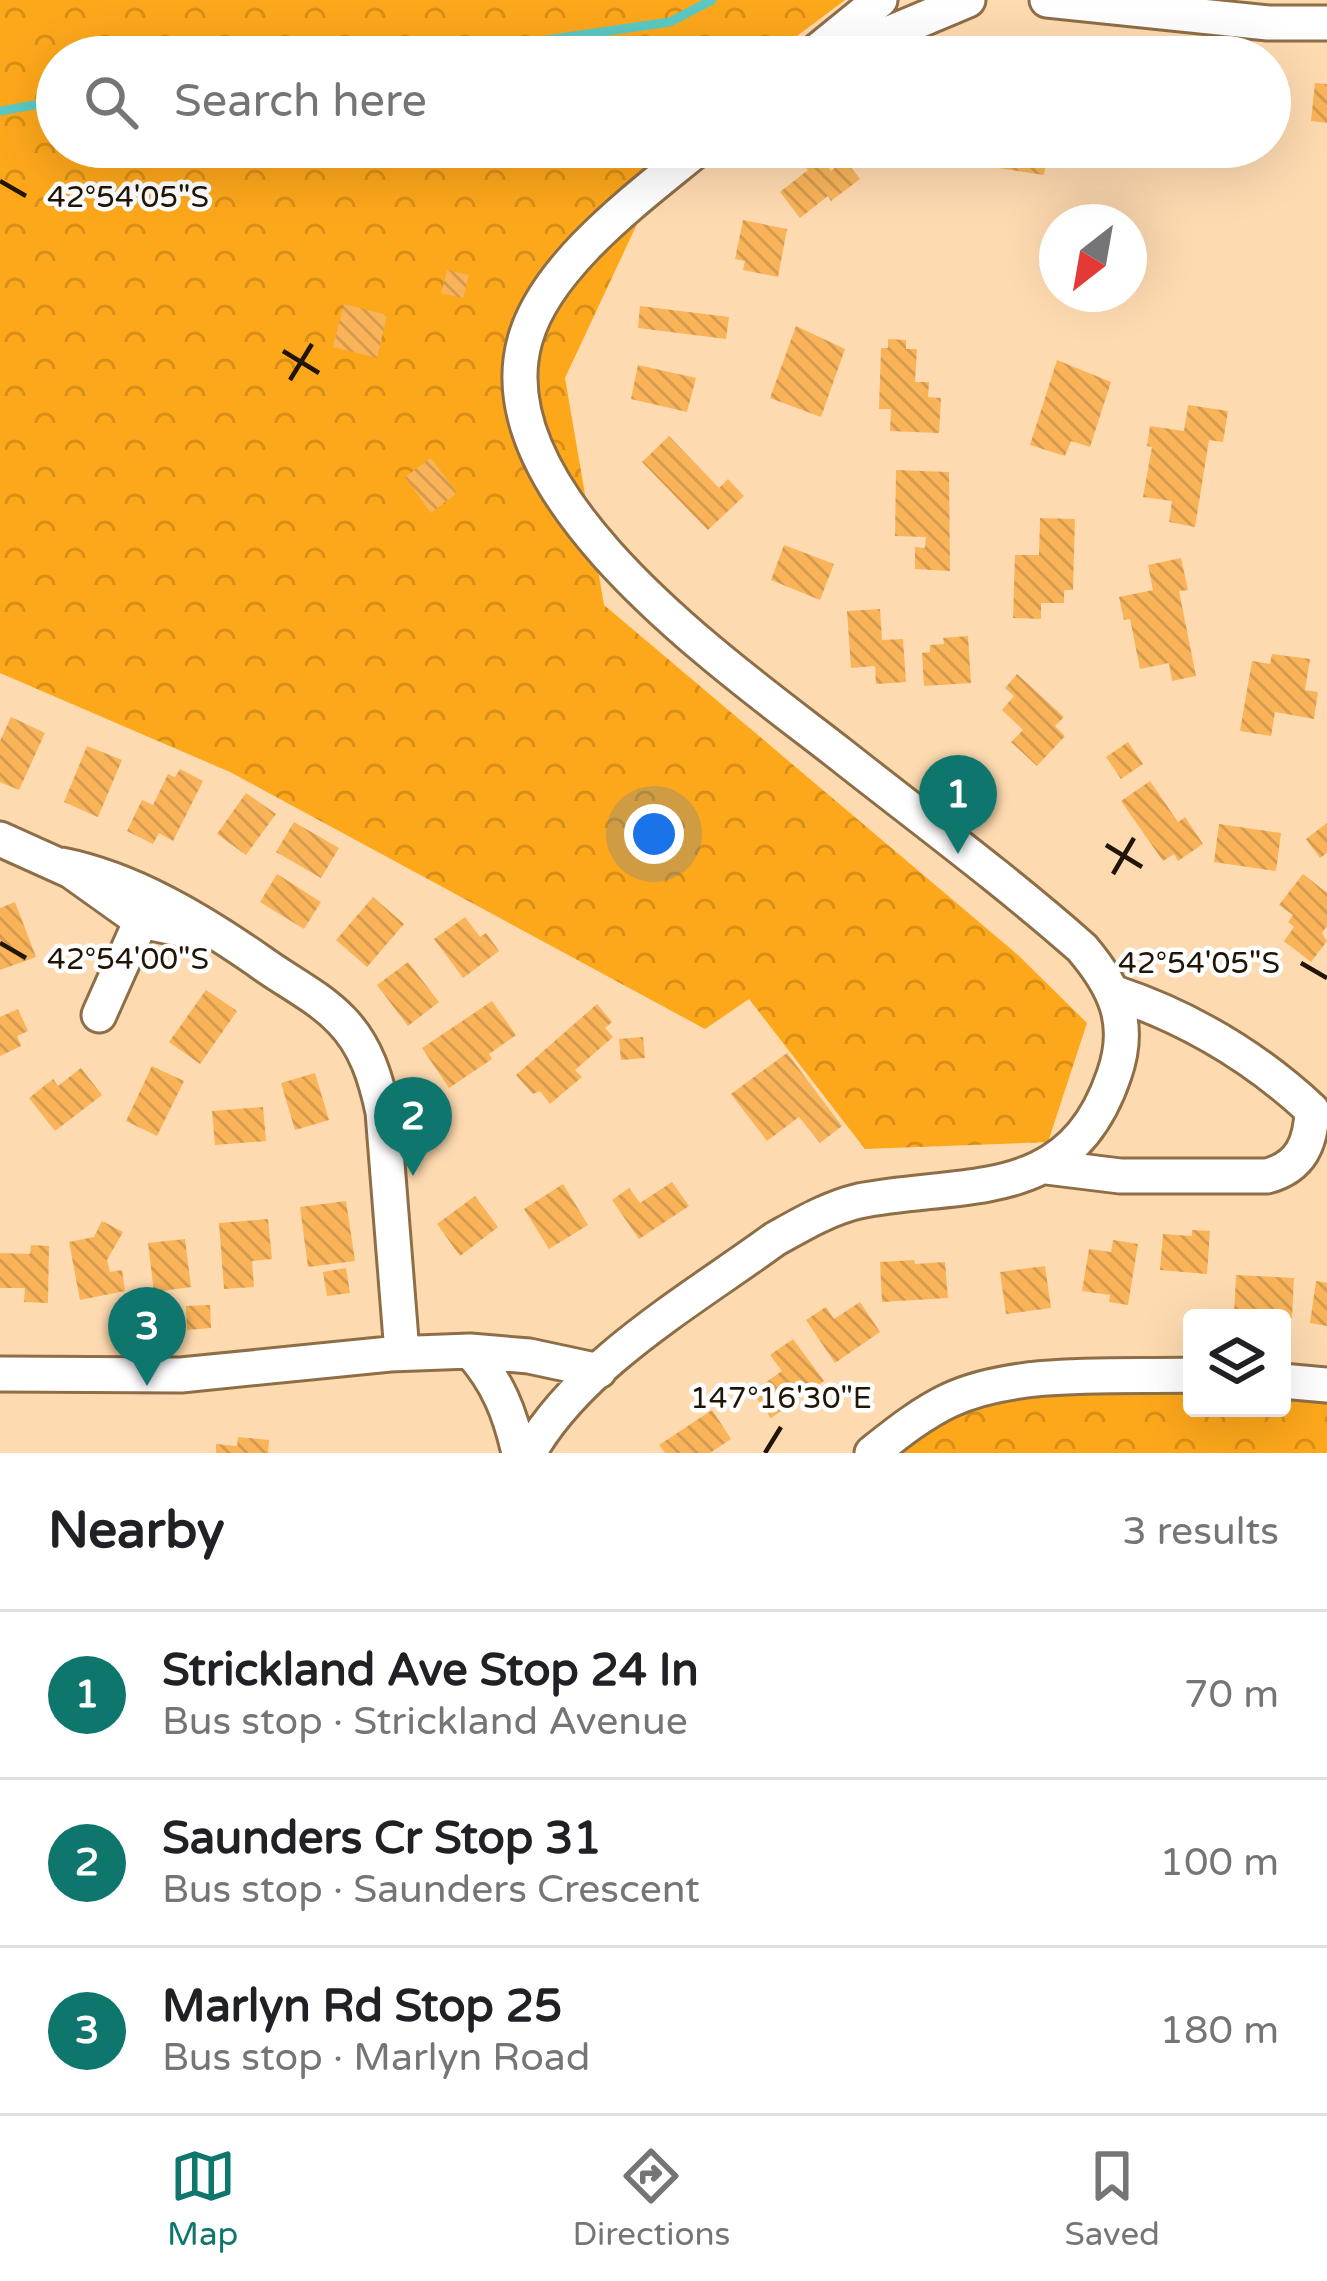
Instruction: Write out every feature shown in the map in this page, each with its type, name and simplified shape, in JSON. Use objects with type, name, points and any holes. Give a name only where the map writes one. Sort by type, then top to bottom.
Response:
[{"type":"street","points":[[836,36],[880,0]]},
{"type":"street","points":[[882,36],[968,0]]},
{"type":"street","points":[[1047,0],[1268,23],[1327,23]]},
{"type":"street","points":[[529,1453],[560,1410],[599,1371],[775,1239],[853,1202],[1000,1184],[1047,1167],[1088,1125],[1113,1078],[1123,1036],[1115,993],[1082,948],[721,660],[631,580],[567,504],[536,447],[523,419],[518,390],[532,317],[548,290],[591,244],[676,168]]},
{"type":"street","points":[[0,839],[61,865],[97,874],[146,909],[203,924],[343,1022],[362,1047],[376,1082],[386,1146],[402,1354]]},
{"type":"street","points":[[99,1015],[146,909]]},
{"type":"street","points":[[1047,1167],[1120,1176],[1267,1176],[1285,1171],[1307,1144],[1312,1110],[1288,1088],[1212,1034],[1115,993]]},
{"type":"street","points":[[470,1351],[489,1372],[502,1397],[519,1453]]},
{"type":"street","points":[[0,1373],[181,1375],[470,1351],[529,1356],[599,1371]]},
{"type":"street","points":[[872,1453],[924,1415],[977,1392],[1053,1379],[1183,1376]]},
{"type":"street","points":[[1291,1383],[1327,1385]]},
{"type":"green space","points":[[0,0],[845,0],[797,36],[36,36],[36,168],[663,168],[565,378],[604,605],[1018,955],[1087,1023],[1048,1142],[865,1149],[749,999],[705,1029],[230,772],[0,673]]},
{"type":"green space","points":[[1183,1376],[1183,1417],[1291,1417],[1291,1382],[1327,1385],[1327,1453],[886,1453],[952,1399]]},
{"type":"building","points":[[1315,83],[1327,84],[1327,123],[1311,121]]},
{"type":"building","points":[[851,168],[860,179],[800,218],[780,192],[808,170]]},
{"type":"building","points":[[998,168],[1045,168],[1044,175]]},
{"type":"building","points":[[743,220],[787,229],[778,277],[743,270],[745,261],[735,259]]},
{"type":"building","points":[[447,270],[469,275],[463,298],[441,293]]},
{"type":"building","points":[[344,304],[387,315],[377,358],[333,347]]},
{"type":"building","points":[[640,306],[729,317],[726,339],[638,328]]},
{"type":"building","points":[[796,326],[845,349],[821,417],[770,398]]},
{"type":"building","points":[[888,339],[906,340],[906,349],[917,349],[915,382],[929,382],[928,397],[941,398],[939,433],[890,431],[891,409],[879,409],[881,348],[888,348]]},
{"type":"building","points":[[1057,360],[1111,382],[1090,447],[1071,441],[1065,456],[1030,445]]},
{"type":"building","points":[[638,365],[696,378],[687,412],[631,399]]},
{"type":"building","points":[[1188,405],[1228,411],[1223,442],[1209,440],[1195,527],[1169,522],[1172,501],[1143,497],[1152,447],[1147,446],[1150,426],[1184,431]]},
{"type":"building","points":[[669,436],[719,488],[728,479],[744,496],[708,530],[642,462]]},
{"type":"building","points":[[431,458],[457,493],[431,513],[405,477]]},
{"type":"building","points":[[896,470],[949,472],[950,571],[915,569],[915,547],[925,548],[926,537],[895,536]]},
{"type":"building","points":[[1040,518],[1075,519],[1073,590],[1064,590],[1064,603],[1041,603],[1041,619],[1013,618],[1015,555],[1039,555]]},
{"type":"building","points":[[784,545],[834,564],[820,600],[771,580]]},
{"type":"building","points":[[1181,558],[1188,590],[1179,591],[1196,676],[1172,681],[1169,663],[1140,669],[1130,619],[1124,620],[1119,597],[1153,590],[1148,565]]},
{"type":"building","points":[[880,609],[882,640],[903,639],[906,682],[876,684],[875,666],[851,668],[847,611]]},
{"type":"building","points":[[968,636],[971,683],[924,686],[922,653],[930,652],[930,645],[944,644],[943,638]]},
{"type":"building","points":[[1272,654],[1310,659],[1305,690],[1318,692],[1314,719],[1275,712],[1271,736],[1240,731],[1252,661],[1270,664]]},
{"type":"building","points":[[1017,674],[1064,717],[1055,726],[1065,736],[1037,766],[1011,742],[1023,730],[1002,710],[1014,696],[1005,688]]},
{"type":"building","points":[[11,717],[45,733],[19,790],[0,782],[0,741]]},
{"type":"building","points":[[1128,742],[1143,764],[1121,779],[1106,757]]},
{"type":"building","points":[[87,746],[122,760],[98,817],[64,802]]},
{"type":"building","points":[[180,769],[203,781],[173,841],[159,833],[153,844],[127,831],[142,800],[153,805],[168,774],[175,777]]},
{"type":"building","points":[[1150,781],[1178,822],[1185,817],[1203,844],[1178,861],[1174,854],[1163,861],[1121,801]]},
{"type":"building","points":[[246,793],[276,814],[246,855],[217,834]]},
{"type":"building","points":[[294,822],[339,848],[321,878],[276,852]]},
{"type":"building","points":[[1327,823],[1327,853],[1320,858],[1306,839]]},
{"type":"building","points":[[1219,824],[1281,833],[1276,871],[1214,862]]},
{"type":"building","points":[[277,874],[321,902],[304,929],[260,902]]},
{"type":"building","points":[[1303,874],[1327,893],[1327,926],[1322,933],[1327,941],[1311,962],[1284,941],[1294,927],[1288,922],[1293,915],[1279,905]]},
{"type":"building","points":[[373,897],[404,924],[367,967],[336,940]]},
{"type":"building","points":[[15,902],[36,957],[0,970],[0,908]]},
{"type":"building","points":[[465,917],[499,951],[463,978],[434,939]]},
{"type":"building","points":[[408,962],[439,1002],[408,1026],[377,985]]},
{"type":"building","points":[[206,990],[237,1011],[200,1064],[169,1042]]},
{"type":"building","points":[[492,1001],[516,1035],[489,1054],[492,1059],[449,1088],[422,1048]]},
{"type":"building","points":[[597,1004],[612,1022],[605,1028],[613,1037],[575,1070],[582,1077],[550,1104],[516,1075]]},
{"type":"building","points":[[18,1009],[28,1031],[17,1036],[21,1046],[0,1056],[0,1017]]},
{"type":"building","points":[[643,1037],[645,1058],[621,1060],[619,1039]]},
{"type":"building","points":[[787,1053],[842,1126],[820,1143],[799,1117],[767,1141],[731,1094]]},
{"type":"building","points":[[152,1066],[184,1081],[157,1136],[126,1121]]},
{"type":"building","points":[[81,1068],[102,1095],[55,1131],[29,1098],[53,1079],[58,1086]]},
{"type":"building","points":[[315,1073],[329,1120],[295,1130],[281,1083]]},
{"type":"building","points":[[263,1107],[266,1141],[215,1145],[212,1111]]},
{"type":"building","points":[[672,1182],[689,1206],[639,1239],[612,1200],[629,1188],[640,1203]]},
{"type":"building","points":[[563,1184],[588,1225],[549,1249],[524,1209]]},
{"type":"building","points":[[475,1196],[498,1227],[460,1256],[437,1224]]},
{"type":"building","points":[[346,1201],[355,1261],[308,1267],[300,1207]]},
{"type":"building","points":[[268,1219],[272,1259],[252,1261],[254,1287],[224,1289],[219,1223]]},
{"type":"building","points":[[102,1221],[123,1232],[107,1260],[110,1272],[122,1270],[125,1291],[80,1300],[69,1242],[94,1237]]},
{"type":"building","points":[[1192,1230],[1210,1231],[1207,1274],[1160,1270],[1163,1234],[1192,1236]]},
{"type":"building","points":[[185,1239],[191,1287],[154,1292],[148,1243]]},
{"type":"building","points":[[1113,1240],[1138,1244],[1128,1305],[1109,1302],[1110,1295],[1082,1291],[1089,1249],[1111,1252]]},
{"type":"building","points":[[31,1245],[49,1246],[48,1303],[24,1302],[25,1288],[0,1288],[0,1253],[30,1254]]},
{"type":"building","points":[[914,1260],[915,1264],[945,1262],[948,1298],[882,1302],[880,1262]]},
{"type":"building","points":[[1045,1266],[1051,1308],[1006,1314],[1000,1272]]},
{"type":"building","points":[[346,1268],[350,1293],[327,1296],[323,1272]]},
{"type":"building","points":[[1236,1275],[1294,1278],[1292,1318],[1291,1309],[1234,1309]]},
{"type":"building","points":[[1316,1281],[1327,1283],[1327,1326],[1310,1323]]},
{"type":"building","points":[[860,1302],[880,1332],[835,1363],[806,1320],[826,1307],[834,1319]]},
{"type":"building","points":[[210,1305],[211,1328],[187,1330],[186,1306]]},
{"type":"building","points":[[793,1339],[824,1381],[771,1418],[752,1392],[782,1371],[770,1355]]},
{"type":"building","points":[[712,1410],[731,1439],[710,1453],[665,1453],[659,1445]]},
{"type":"building","points":[[238,1437],[269,1440],[268,1453],[216,1453],[216,1444],[237,1446]]},
{"type":"waterway","points":[[574,36],[670,22],[712,0]]},
{"type":"waterway","points":[[0,111],[36,105]]},
{"type":"place","name":"Strickland Ave Stop 24 In","points":[[958,854]]},
{"type":"place","name":"Saunders Cr Stop 31","points":[[413,1176]]},
{"type":"place","name":"Marlyn Rd Stop 25","points":[[147,1386]]}]
